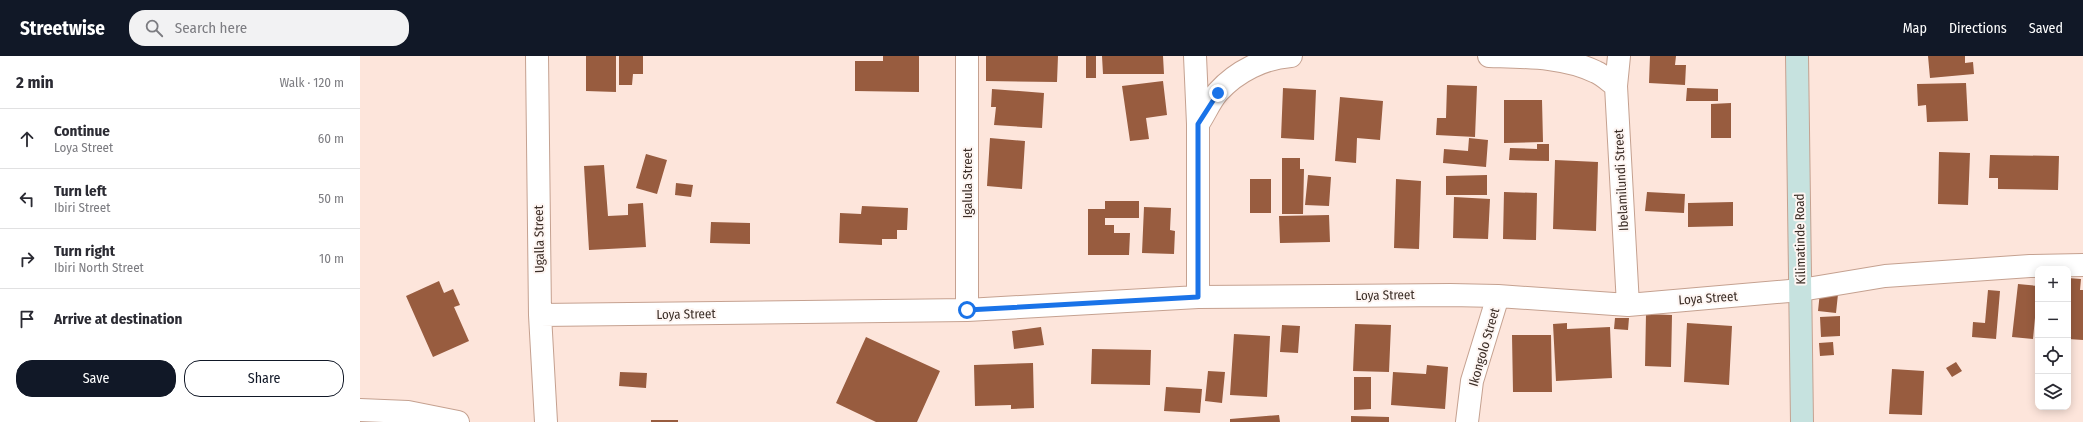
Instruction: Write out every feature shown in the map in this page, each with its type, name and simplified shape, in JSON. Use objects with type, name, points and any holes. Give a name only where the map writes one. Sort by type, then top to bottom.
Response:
[{"type":"main road","name":"Kilimatinde Road","points":[[1797,56],[1802,422]]},
{"type":"street","name":"Ugalla Street","points":[[537,56],[540,315],[546,422]]},
{"type":"street","name":"Igalula Street","points":[[967,56],[967,310]]},
{"type":"street","points":[[1195,56],[1198,124],[1198,297]]},
{"type":"street","points":[[1198,124],[1218,93],[1236,77],[1255,65],[1276,57],[1291,56]]},
{"type":"street","points":[[1489,56],[1537,58],[1573,63],[1597,72],[1616,86]]},
{"type":"street","name":"Ibelamilundi Street","points":[[1619,56],[1616,86],[1628,305]]},
{"type":"street","name":"Loya Street","points":[[540,315],[967,310],[1198,297],[1498,296],[1628,305],[1801,290],[1885,276],[2030,266],[2083,265]]},
{"type":"street","name":"Ikongolo Street","points":[[1467,422],[1472,380],[1498,296]]},
{"type":"street","points":[[360,410],[408,412],[458,422]]},
{"type":"building","points":[[586,56],[616,56],[616,92],[586,91]]},
{"type":"building","points":[[619,56],[643,56],[643,74],[633,74],[632,85],[619,85]]},
{"type":"building","points":[[883,56],[919,56],[919,92],[855,91],[855,61],[883,61]]},
{"type":"building","points":[[986,56],[1058,56],[1057,82],[986,81]]},
{"type":"building","points":[[1086,56],[1096,56],[1096,78],[1086,78]]},
{"type":"building","points":[[1102,56],[1163,56],[1164,74],[1103,74]]},
{"type":"building","points":[[1650,56],[1676,56],[1675,65],[1686,65],[1685,85],[1649,83]]},
{"type":"building","points":[[1928,56],[1965,56],[1965,63],[1973,62],[1974,74],[1930,78]]},
{"type":"building","points":[[1163,81],[1167,115],[1146,118],[1149,139],[1130,141],[1122,86]]},
{"type":"building","points":[[1966,83],[1968,121],[1927,122],[1926,105],[1918,106],[1917,84]]},
{"type":"building","points":[[1447,85],[1477,86],[1475,137],[1436,135],[1437,118],[1446,118]]},
{"type":"building","points":[[1283,88],[1316,90],[1314,140],[1281,138]]},
{"type":"building","points":[[1687,88],[1718,89],[1718,101],[1686,101]]},
{"type":"building","points":[[992,89],[1044,93],[1042,128],[994,125],[996,107],[991,107]]},
{"type":"building","points":[[1340,97],[1383,101],[1380,140],[1357,138],[1356,163],[1335,161]]},
{"type":"building","points":[[1504,100],[1542,100],[1543,142],[1504,143]]},
{"type":"building","points":[[1731,103],[1731,138],[1711,138],[1711,104]]},
{"type":"building","points":[[990,138],[1025,141],[1022,189],[987,186]]},
{"type":"building","points":[[1469,138],[1488,140],[1486,167],[1443,163],[1444,149],[1468,151]]},
{"type":"building","points":[[1537,144],[1549,144],[1549,161],[1509,160],[1510,148],[1537,149]]},
{"type":"building","points":[[1939,152],[1970,153],[1968,205],[1938,204]]},
{"type":"building","points":[[646,154],[667,160],[657,194],[636,188]]},
{"type":"building","points":[[1990,155],[2059,156],[2058,190],[1998,189],[1998,178],[1989,178]]},
{"type":"building","points":[[1282,158],[1300,158],[1300,169],[1304,169],[1303,214],[1282,214]]},
{"type":"building","points":[[1555,160],[1598,162],[1596,231],[1553,229]]},
{"type":"building","points":[[604,165],[608,216],[628,215],[628,204],[643,203],[646,247],[589,250],[584,166]]},
{"type":"building","points":[[1308,175],[1331,177],[1329,206],[1305,205]]},
{"type":"building","points":[[1487,175],[1487,195],[1446,195],[1446,176]]},
{"type":"building","points":[[1250,179],[1271,179],[1271,213],[1250,213]]},
{"type":"building","points":[[1396,179],[1421,181],[1419,249],[1394,248]]},
{"type":"building","points":[[676,183],[693,185],[691,197],[675,195]]},
{"type":"building","points":[[1504,192],[1537,193],[1536,240],[1503,239]]},
{"type":"building","points":[[1647,192],[1685,194],[1684,213],[1645,211]]},
{"type":"building","points":[[1454,197],[1490,199],[1488,239],[1453,238]]},
{"type":"building","points":[[1105,201],[1139,201],[1139,218],[1105,218],[1105,225],[1114,225],[1114,233],[1130,233],[1129,255],[1088,255],[1088,209],[1105,209]]},
{"type":"building","points":[[1733,202],[1733,226],[1688,227],[1688,203]]},
{"type":"building","points":[[862,206],[908,208],[907,230],[897,230],[897,239],[882,239],[882,245],[839,243],[840,213],[861,214]]},
{"type":"building","points":[[1144,207],[1171,208],[1170,230],[1175,231],[1174,254],[1142,253]]},
{"type":"building","points":[[1329,215],[1330,242],[1280,243],[1279,216]]},
{"type":"building","points":[[711,222],[750,223],[750,244],[710,243]]},
{"type":"building","points":[[2071,278],[2081,279],[2080,290],[2083,290],[2083,340],[2071,339]]},
{"type":"building","points":[[439,281],[444,293],[453,289],[460,305],[454,307],[469,341],[433,357],[406,296]]},
{"type":"building","points":[[2018,284],[2035,286],[2035,318],[2033,339],[2012,337]]},
{"type":"building","points":[[1988,290],[2000,291],[1996,339],[1972,337],[1973,322],[1985,323]]},
{"type":"building","points":[[1820,292],[1838,294],[1836,313],[1818,311]]},
{"type":"building","points":[[1646,314],[1672,315],[1671,367],[1645,366]]},
{"type":"building","points":[[1840,316],[1840,336],[1821,337],[1820,317]]},
{"type":"building","points":[[1615,318],[1629,318],[1628,330],[1614,329]]},
{"type":"building","points":[[1567,323],[1567,329],[1610,327],[1612,378],[1556,381],[1553,324]]},
{"type":"building","points":[[1687,323],[1732,326],[1729,385],[1684,382]]},
{"type":"building","points":[[1355,324],[1391,325],[1389,372],[1353,371]]},
{"type":"building","points":[[1282,325],[1300,326],[1298,353],[1280,352]]},
{"type":"building","points":[[1041,327],[1044,345],[1014,349],[1012,331]]},
{"type":"building","points":[[1234,334],[1270,336],[1267,397],[1230,395]]},
{"type":"building","points":[[1512,335],[1551,335],[1552,392],[1513,392]]},
{"type":"building","points":[[866,337],[940,371],[917,422],[876,422],[836,403]]},
{"type":"building","points":[[1833,342],[1834,355],[1820,356],[1819,343]]},
{"type":"building","points":[[1092,349],[1151,350],[1150,385],[1091,384]]},
{"type":"building","points":[[1956,362],[1962,371],[1952,377],[1946,368]]},
{"type":"building","points":[[1033,363],[1034,408],[1011,409],[1011,405],[975,406],[974,365]]},
{"type":"building","points":[[1427,365],[1448,367],[1445,409],[1391,405],[1393,372],[1426,374]]},
{"type":"building","points":[[1892,369],[1924,371],[1922,415],[1889,414]]},
{"type":"building","points":[[1208,371],[1225,372],[1222,403],[1205,401]]},
{"type":"building","points":[[620,372],[647,373],[646,388],[619,386]]},
{"type":"building","points":[[1354,377],[1371,377],[1371,409],[1354,410]]},
{"type":"building","points":[[1166,387],[1202,389],[1200,413],[1164,411]]},
{"type":"building","points":[[1279,415],[1280,422],[1230,422],[1230,419]]},
{"type":"building","points":[[1351,416],[1389,417],[1389,422],[1351,422]]},
{"type":"building","points":[[651,420],[678,420],[678,422],[651,422]]},
{"type":"route","points":[[967,310],[1198,297],[1198,124],[1218,93]]}]
